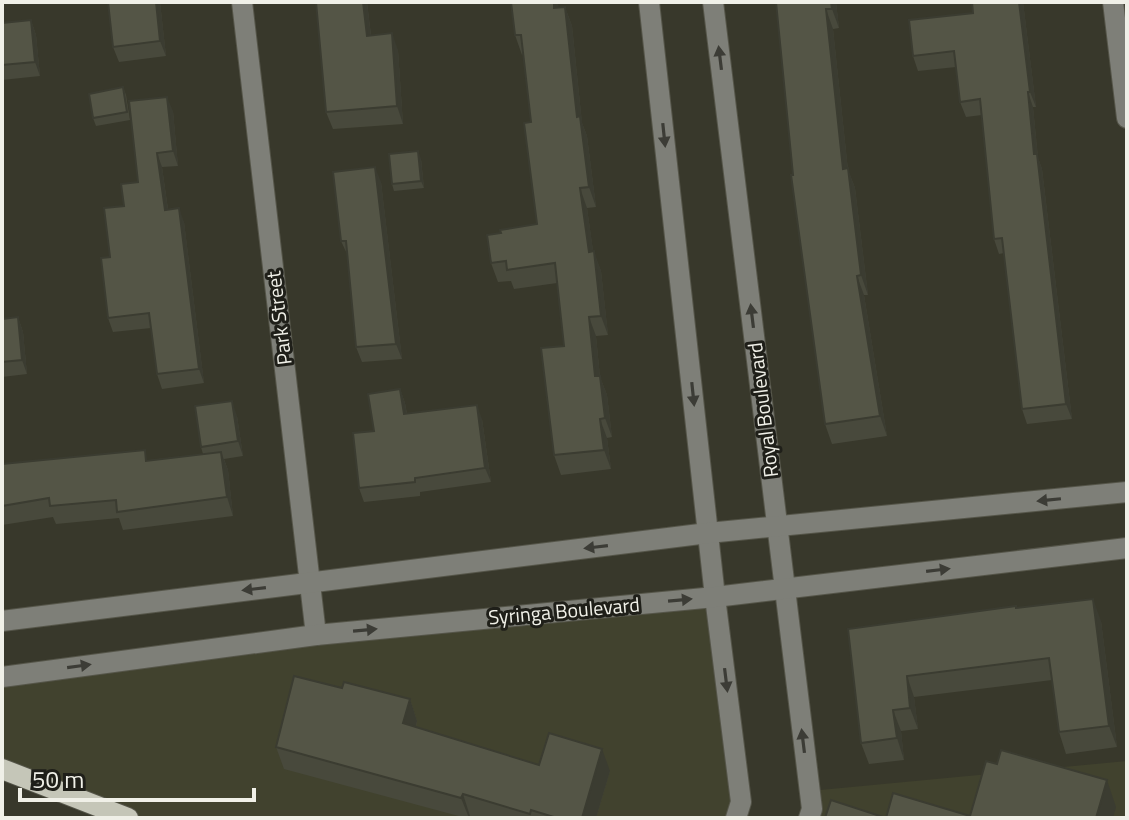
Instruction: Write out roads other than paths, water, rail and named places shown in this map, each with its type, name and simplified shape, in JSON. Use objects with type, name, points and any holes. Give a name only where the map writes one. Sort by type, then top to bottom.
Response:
[{"type":"main road","points":[[2,769],[128,818]]},
{"type":"street","name":"Park Street","points":[[242,2],[316,635]]},
{"type":"street","points":[[649,2],[715,597],[741,802],[736,818]]},
{"type":"street","name":"Royal Boulevard","points":[[713,2],[812,809],[809,818]]},
{"type":"street","points":[[1113,2],[1127,118]]},
{"type":"street","points":[[2,621],[708,533],[1127,492]]},
{"type":"street","name":"Syringa Boulevard","points":[[2,677],[316,635],[715,597],[1127,548]]}]
